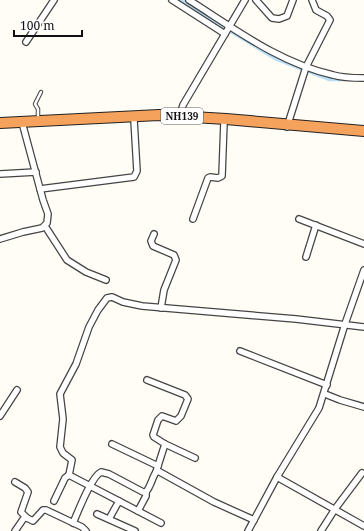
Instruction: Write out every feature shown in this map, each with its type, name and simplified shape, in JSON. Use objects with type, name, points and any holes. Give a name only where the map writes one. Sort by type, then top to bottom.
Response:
[{"type":"highway","name":"NH139","points":[[0,123],[139,115],[180,116],[364,135]]},
{"type":"highway","name":"NH139","points":[[0,128],[169,119],[364,131]]},
{"type":"street","points":[[26,42],[54,0]]},
{"type":"street","points":[[172,0],[225,34]]},
{"type":"street","points":[[189,0],[274,53],[306,68],[339,76],[364,78]]},
{"type":"street","points":[[180,116],[184,105],[245,0]]},
{"type":"street","points":[[256,0],[272,18],[279,20],[287,16],[293,0]]},
{"type":"street","points":[[287,126],[306,68],[330,20],[327,16],[316,10],[312,0]]},
{"type":"street","points":[[40,190],[134,178],[137,171],[134,120]]},
{"type":"street","points":[[193,219],[208,178],[218,178],[222,176],[224,122]]},
{"type":"street","points":[[0,239],[23,232],[38,230],[45,226],[48,220],[48,214],[40,190],[24,126]]},
{"type":"street","points":[[0,174],[36,172]]},
{"type":"street","points":[[299,219],[364,244]]},
{"type":"street","points":[[306,257],[316,225]]},
{"type":"street","points":[[45,226],[67,260],[86,272],[106,280]]},
{"type":"street","points":[[154,234],[151,240],[153,246],[174,255],[176,260],[164,290],[161,308]]},
{"type":"street","points":[[248,531],[276,477],[319,408],[325,394],[345,324],[364,270]]},
{"type":"street","points":[[54,501],[65,478],[69,475],[72,460],[63,453],[60,447],[63,419],[60,394],[76,364],[85,337],[98,310],[107,298],[112,297],[123,302],[161,308],[296,319],[364,327]]},
{"type":"street","points":[[240,351],[327,385]]},
{"type":"street","points":[[147,380],[187,396],[188,399],[179,419],[176,420],[162,416],[158,420],[153,435],[165,444],[195,458]]},
{"type":"street","points":[[0,416],[17,390]]},
{"type":"street","points":[[325,394],[364,407]]},
{"type":"street","points":[[112,444],[219,504],[254,520]]},
{"type":"street","points":[[138,511],[157,469],[165,444]]},
{"type":"street","points":[[73,523],[90,486],[98,473],[104,472],[141,491],[146,492]]},
{"type":"street","points":[[321,531],[335,509],[362,473]]},
{"type":"street","points":[[69,475],[161,523]]},
{"type":"street","points":[[276,477],[364,526]]},
{"type":"street","points":[[14,482],[25,488],[28,492],[21,512],[27,518],[33,521],[43,510],[46,510],[86,531]]},
{"type":"street","points":[[109,519],[119,501]]},
{"type":"street","points":[[97,514],[135,531]]},
{"type":"street","points":[[15,531],[22,520],[27,518]]},
{"type":"lane","points":[[38,120],[38,109],[35,104],[41,92]]},
{"type":"waterway","points":[[180,0],[277,59],[329,79],[344,79]]}]
